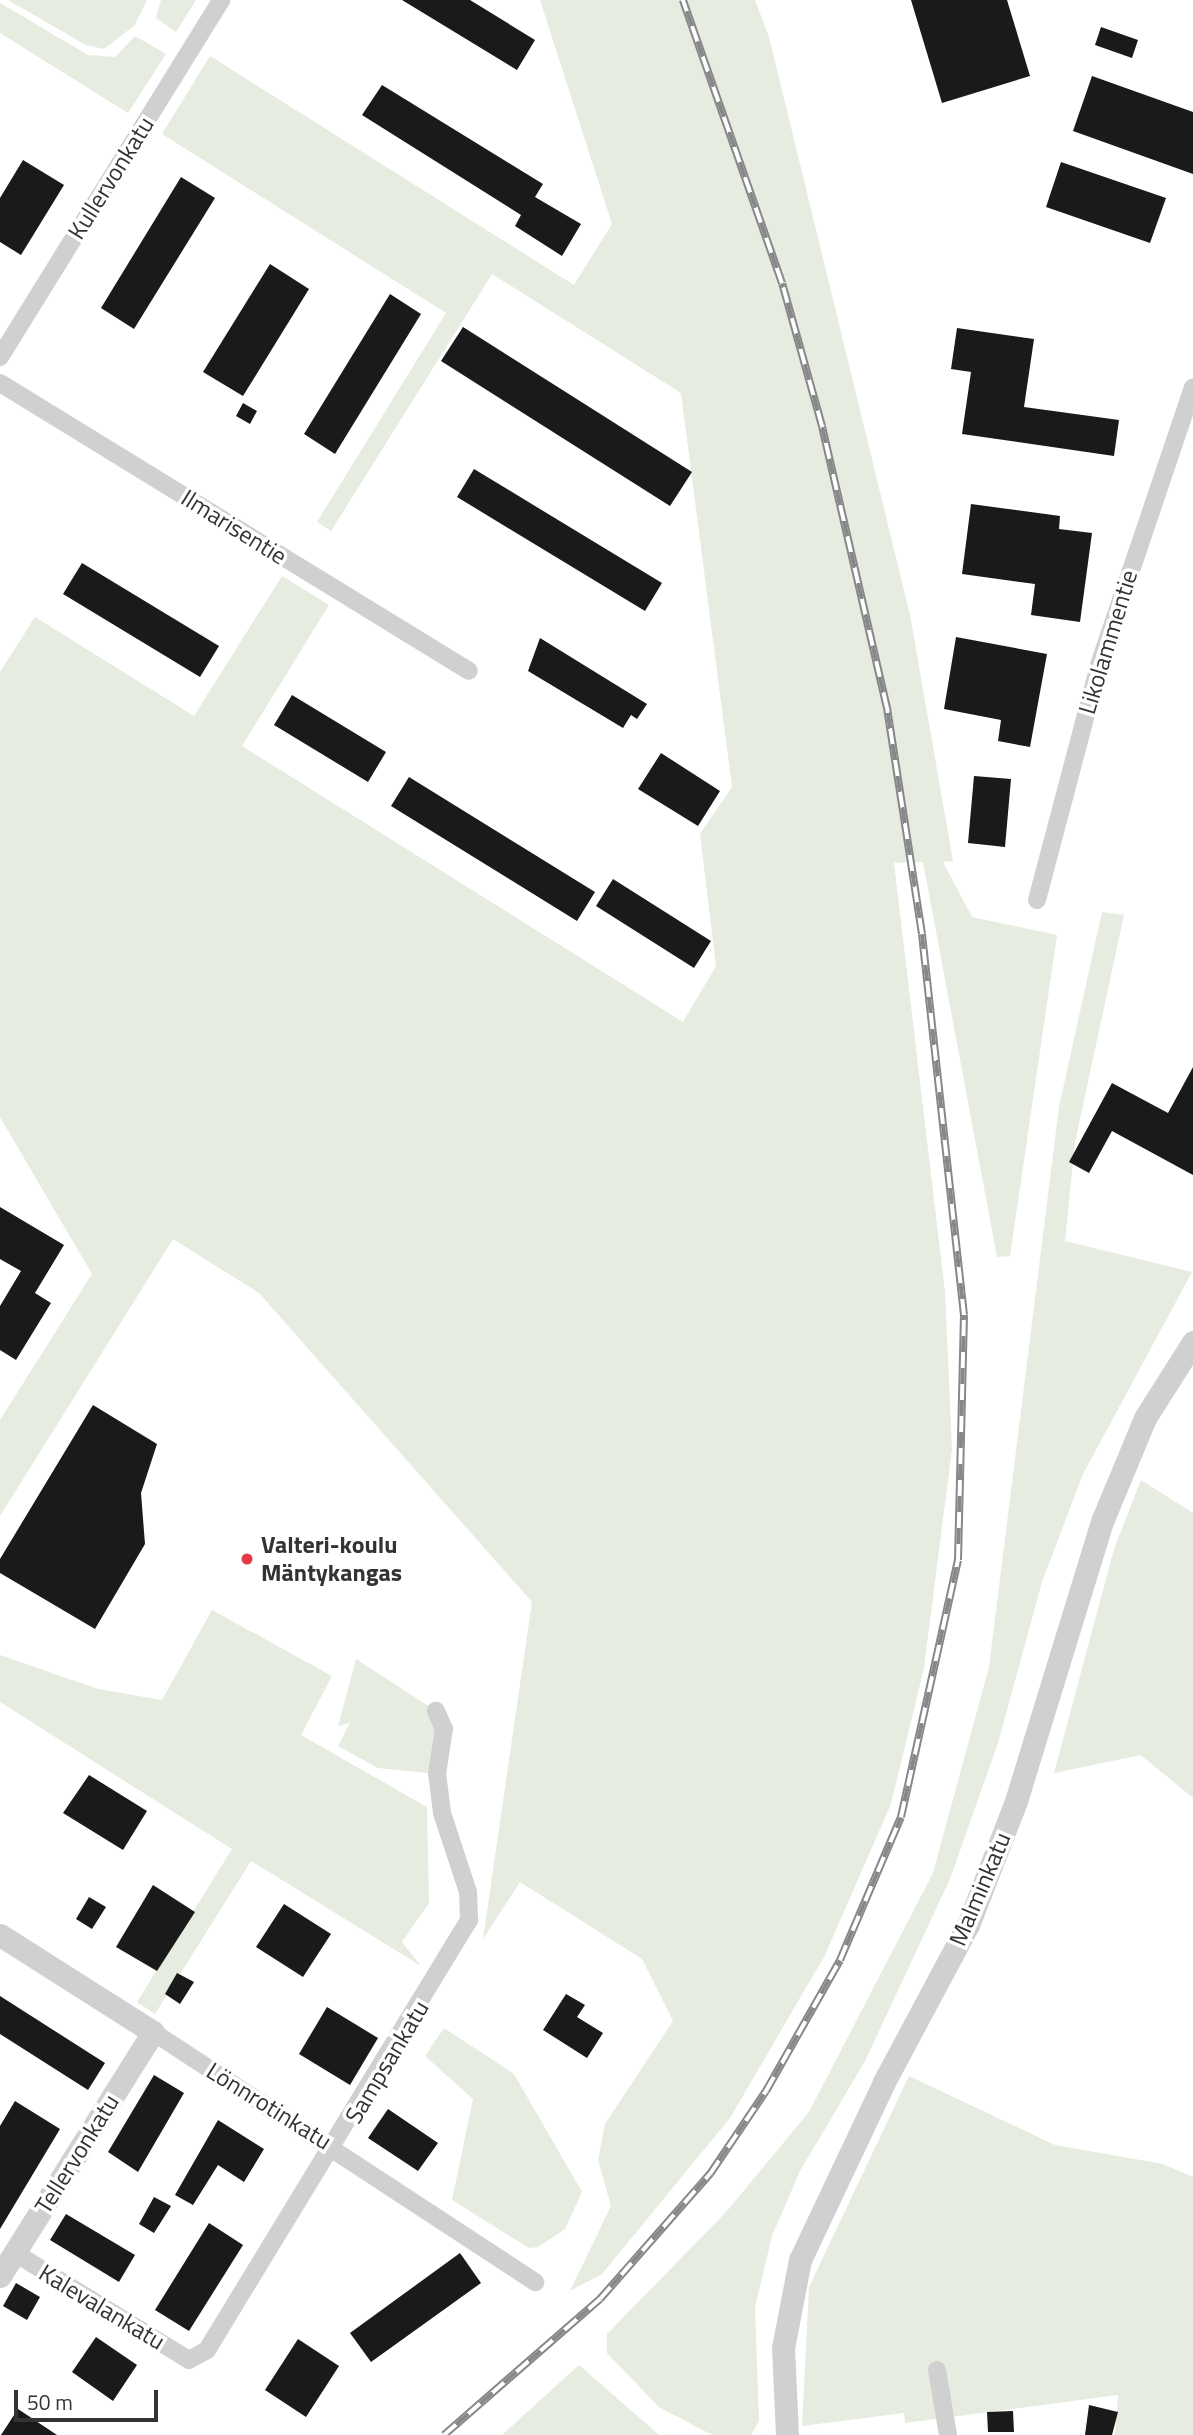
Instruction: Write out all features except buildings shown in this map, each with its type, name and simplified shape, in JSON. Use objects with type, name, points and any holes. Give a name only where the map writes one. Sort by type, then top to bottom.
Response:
[{"type":"street","name":"Kullervonkatu","points":[[0,357],[221,0]]},
{"type":"street","name":"Ilmarisentie","points":[[0,383],[469,671]]},
{"type":"street","name":"Likolammentie","points":[[1037,900],[1099,665],[1193,388]]},
{"type":"street","name":"Malminkatu","points":[[787,2435],[783,2348],[800,2260],[884,2081],[968,1925],[1016,1801],[1103,1519],[1145,1418],[1193,1342]]},
{"type":"street","name":"Sampsankatu","points":[[189,2360],[207,2350],[446,1965],[469,1920],[468,1892],[442,1813],[437,1774],[444,1729],[436,1711]]},
{"type":"street","name":"Lönnrotinkatu","points":[[0,1935],[335,2147],[535,2282]]},
{"type":"street","name":"Tellervonkatu","points":[[0,2276],[153,2032]]},
{"type":"street","name":"Kalevalankatu","points":[[15,2253],[189,2360]]},
{"type":"street","points":[[937,2370],[948,2435]]},
{"type":"shaded area","points":[[8,0],[147,0],[135,25],[104,49],[86,45]]},
{"type":"shaded area","points":[[161,0],[196,0],[176,32],[156,18]]},
{"type":"shaded area","points":[[540,0],[755,0],[769,37],[910,615],[953,861],[943,862],[972,917],[1057,935],[1010,1256],[997,1257],[923,862],[894,863],[945,1292],[952,1449],[924,1668],[891,1804],[825,1955],[730,2118],[602,2274],[570,2291],[611,2206],[598,2160],[605,2124],[673,2021],[642,1959],[520,1882],[483,1939],[532,1602],[259,1293],[173,1239],[0,1516],[0,1420],[92,1274],[0,1117],[0,672],[35,617],[194,716],[282,576],[329,605],[242,746],[683,1022],[716,966],[700,834],[732,787],[681,393],[492,274],[331,531],[317,522],[446,313],[162,134],[210,56],[574,285],[612,224]]},
{"type":"shaded area","points":[[0,3],[88,55],[115,57],[135,36],[166,54],[128,113],[0,33]]},
{"type":"shaded area","points":[[1102,912],[1124,915],[1075,1142],[1065,1241],[1192,1272],[1083,1474],[1042,1582],[998,1743],[950,1879],[865,2061],[800,2171],[772,2236],[755,2307],[759,2421],[751,2435],[712,2435],[659,2407],[607,2353],[607,2334],[727,2211],[809,2112],[933,1873],[989,1667],[1059,1107]]},
{"type":"shaded area","points":[[1141,1480],[1193,1513],[1193,1798],[1141,1755],[1054,1773],[1114,1549]]},
{"type":"shaded area","points":[[212,1610],[332,1676],[301,1735],[427,1807],[429,1903],[402,1942],[421,1966],[251,1861],[155,2014],[137,2002],[232,1849],[0,1702],[0,1655],[98,1689],[162,1700]]},
{"type":"shaded area","points":[[356,1659],[436,1711],[437,1774],[378,1768],[338,1746],[350,1723],[338,1726]]},
{"type":"shaded area","points":[[444,2028],[514,2074],[582,2192],[565,2229],[538,2247],[529,2248],[452,2200],[473,2099],[425,2056]]},
{"type":"shaded area","points":[[909,2076],[1055,2145],[1163,2164],[1193,2177],[1193,2435],[1115,2435],[1118,2395],[905,2423],[904,2413],[802,2426],[809,2287]]},
{"type":"shaded area","points":[[579,2365],[659,2435],[502,2435]]},
{"type":"railway","points":[[444,2435],[600,2299],[710,2174],[766,2091],[840,1960],[901,1817],[958,1560],[964,1315],[922,934],[887,708],[822,426],[782,283],[683,0]]},
{"type":"place","name":"Valteri-koulu Mäntykangas","points":[[247,1559]]}]
